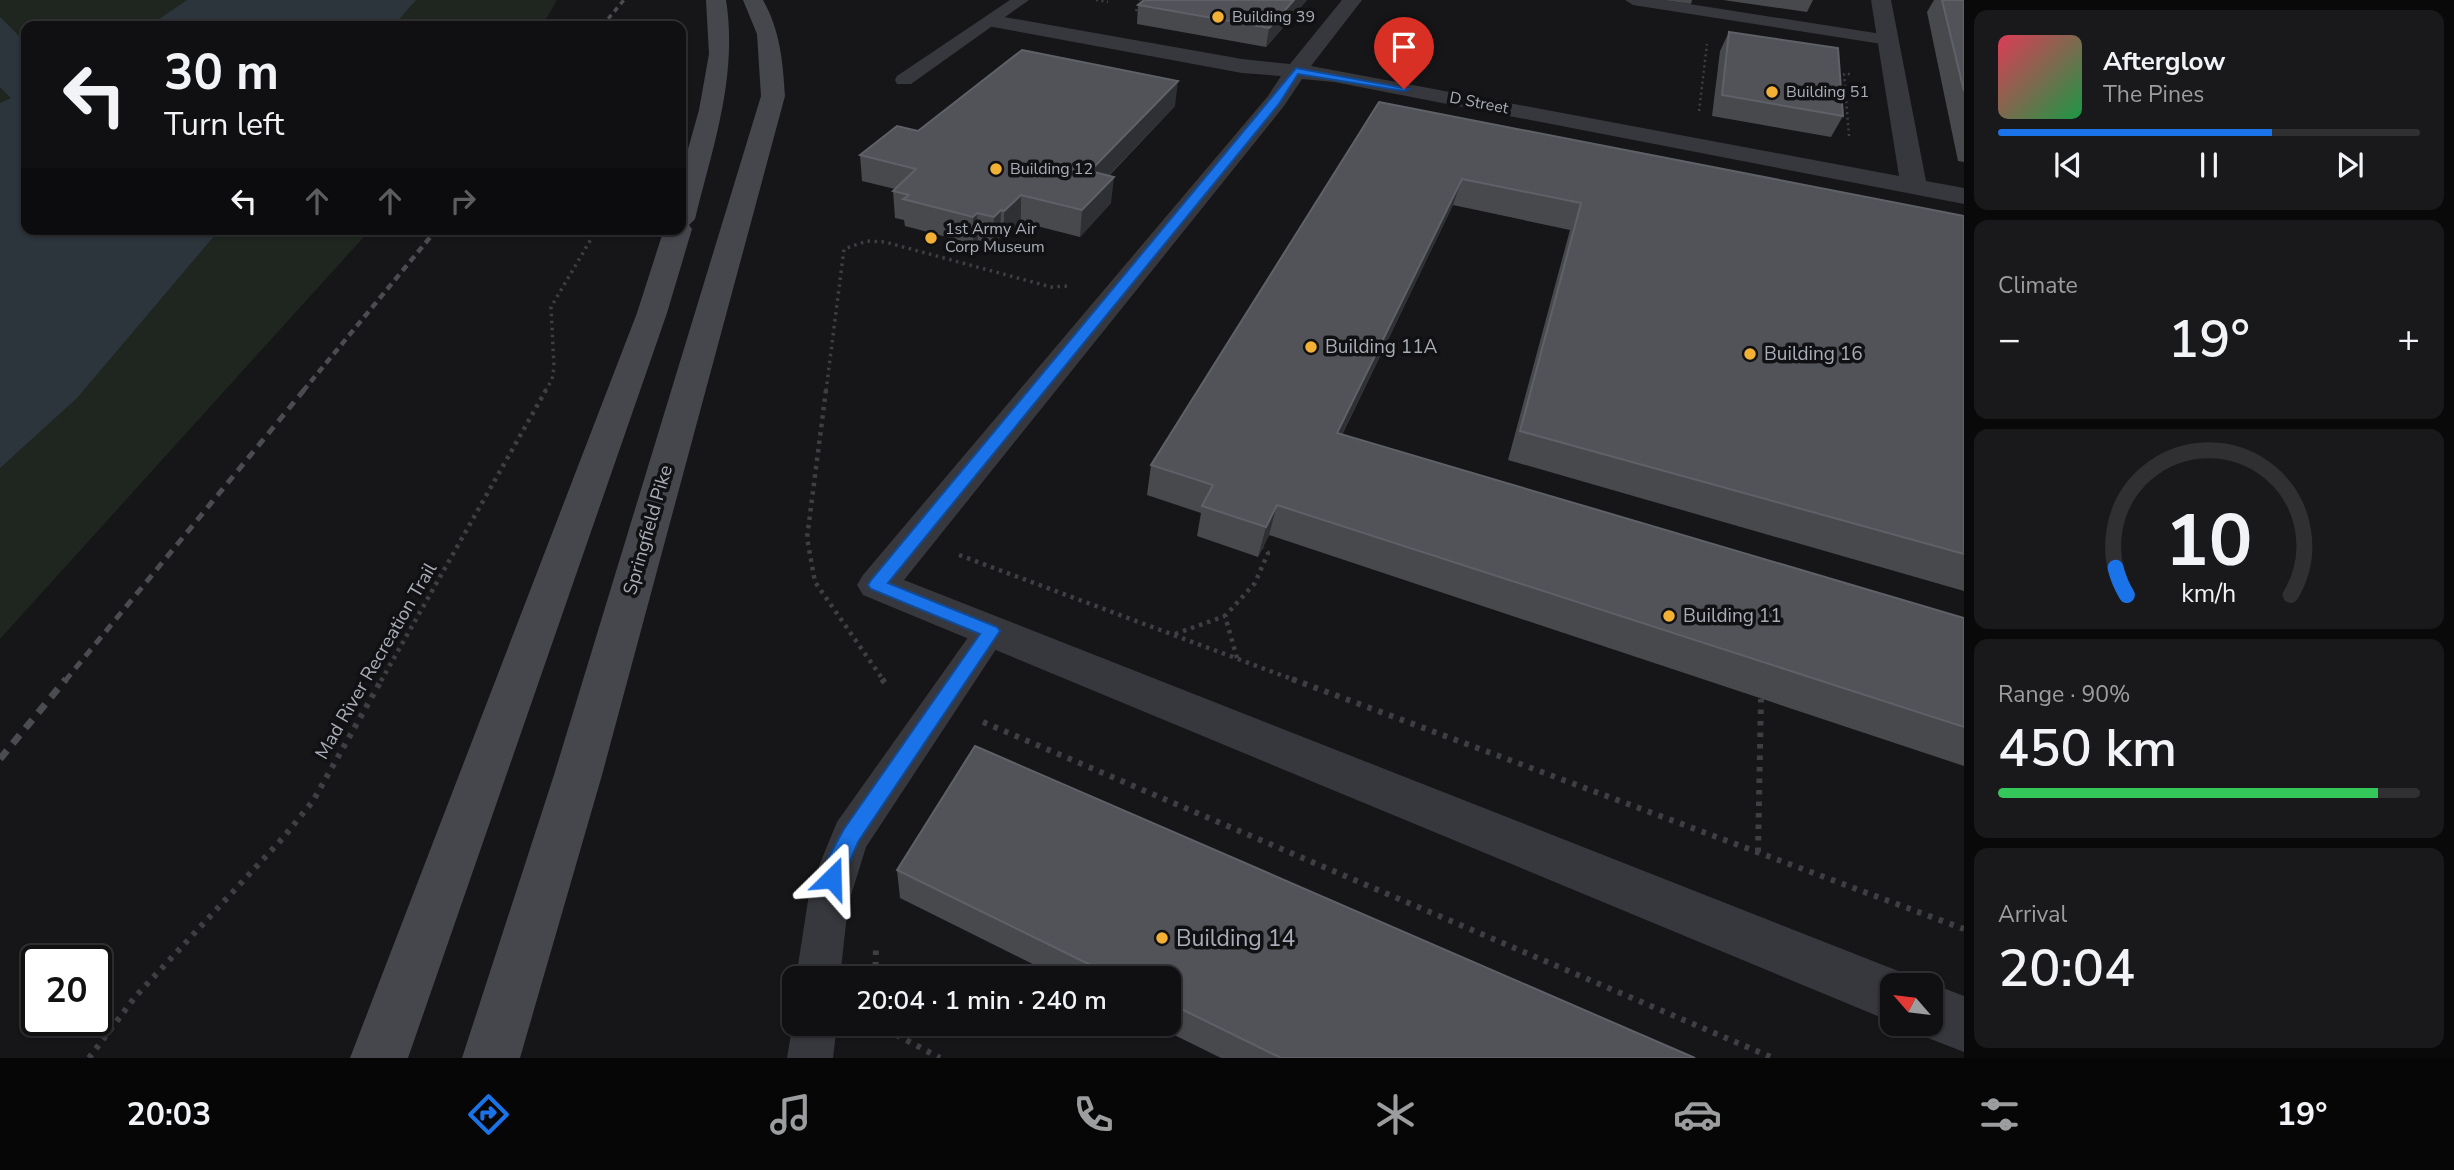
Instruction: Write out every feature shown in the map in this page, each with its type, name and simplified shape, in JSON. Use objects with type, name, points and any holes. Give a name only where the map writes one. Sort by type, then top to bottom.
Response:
[{"type":"main road","points":[[686,199],[717,83],[720,41],[716,0]]},
{"type":"main road","name":"Springfield Pike","points":[[491,1058],[578,775],[773,96],[770,47],[761,14],[753,0]]},
{"type":"main road","points":[[379,1058],[676,235]]},
{"type":"street","points":[[1352,0],[1296,71],[1276,102],[877,585],[1880,990]]},
{"type":"street","points":[[1881,0],[1914,186]]},
{"type":"street","name":"D Street","points":[[993,21],[1242,66],[1334,75],[1964,196]]},
{"type":"street","points":[[1943,1016],[1964,1024]]},
{"type":"lane","points":[[904,80],[1021,0]]},
{"type":"lane","points":[[1633,0],[1888,40]]},
{"type":"lane","points":[[819,966],[827,896],[838,860],[851,835],[991,631]]},
{"type":"lane","points":[[810,1058],[813,1036]]},
{"type":"path","points":[[1837,32],[1839,48],[1850,53],[1852,76],[1844,74],[1850,143]]},
{"type":"path","points":[[1699,116],[1708,39]]},
{"type":"path","name":"Mad River Recreation Trail","points":[[89,1058],[135,997],[282,839],[313,801],[552,380],[554,367],[551,307],[593,235]]},
{"type":"path","points":[[888,687],[815,582],[807,538],[844,249],[867,241],[885,242],[1051,287],[1066,287],[1075,283]]},
{"type":"path","points":[[963,542],[955,553],[1964,929]]},
{"type":"path","points":[[1174,635],[1225,616],[1255,583],[1268,553],[1263,548]]},
{"type":"path","points":[[1225,616],[1238,659]]},
{"type":"path","points":[[1758,852],[1761,699]]},
{"type":"path","points":[[977,719],[1773,1058]]},
{"type":"path","points":[[875,966],[876,938]]},
{"type":"path","points":[[899,1036],[940,1058]]},
{"type":"shaded area","points":[[0,0],[557,0],[545,21],[21,21],[21,235],[366,235],[0,639]]},
{"type":"shaded area","points":[[187,0],[416,0],[397,21],[156,21]]},
{"type":"shaded area","points":[[0,17],[21,38],[21,235],[215,235],[77,398],[0,468],[0,103],[11,98],[0,87]]},
{"type":"building","points":[[1144,0],[1294,0],[1269,28],[1138,5]]},
{"type":"building","points":[[1942,0],[1964,0],[1964,91]]},
{"type":"building","name":"Building 51","points":[[1729,32],[1838,48],[1843,116],[1722,95]]},
{"type":"building","name":"Building 12","points":[[1022,50],[1178,81],[1090,171],[1114,177],[1082,210],[1021,195],[994,217],[977,213],[973,217],[903,199],[909,195],[893,191],[916,169],[860,155],[897,126],[918,131]]},
{"type":"building","points":[[1379,102],[1964,216],[1964,554],[1520,431],[1581,203],[1462,179],[1337,433],[1964,618],[1964,727],[1277,505],[1266,527],[1202,506],[1213,485],[1151,465]]},
{"type":"building","name":"Building 14","points":[[975,746],[1695,1058],[1281,1058],[1181,1009],[1181,966],[1093,966],[897,870]]},
{"type":"railway","points":[[606,21],[624,0]]},
{"type":"railway","points":[[303,391],[432,235]]},
{"type":"railway","points":[[65,681],[304,390]]},
{"type":"railway","points":[[0,759],[66,679]]},
{"type":"place","name":"Building 39","points":[[1218,17]]},
{"type":"place","name":"Building 51","points":[[1772,92]]},
{"type":"place","name":"Building 12","points":[[996,169]]},
{"type":"place","name":"1st Army Air Corp Museum","points":[[931,238]]},
{"type":"place","name":"Building 11A","points":[[1311,347]]},
{"type":"place","name":"Building 16","points":[[1750,354]]},
{"type":"place","name":"Building 11","points":[[1669,616]]},
{"type":"place","name":"Building 14","points":[[1162,938]]},
{"type":"route","points":[[832,878],[851,835],[991,631],[877,585],[1276,102],[1296,71],[1334,75],[1404,89]]}]
